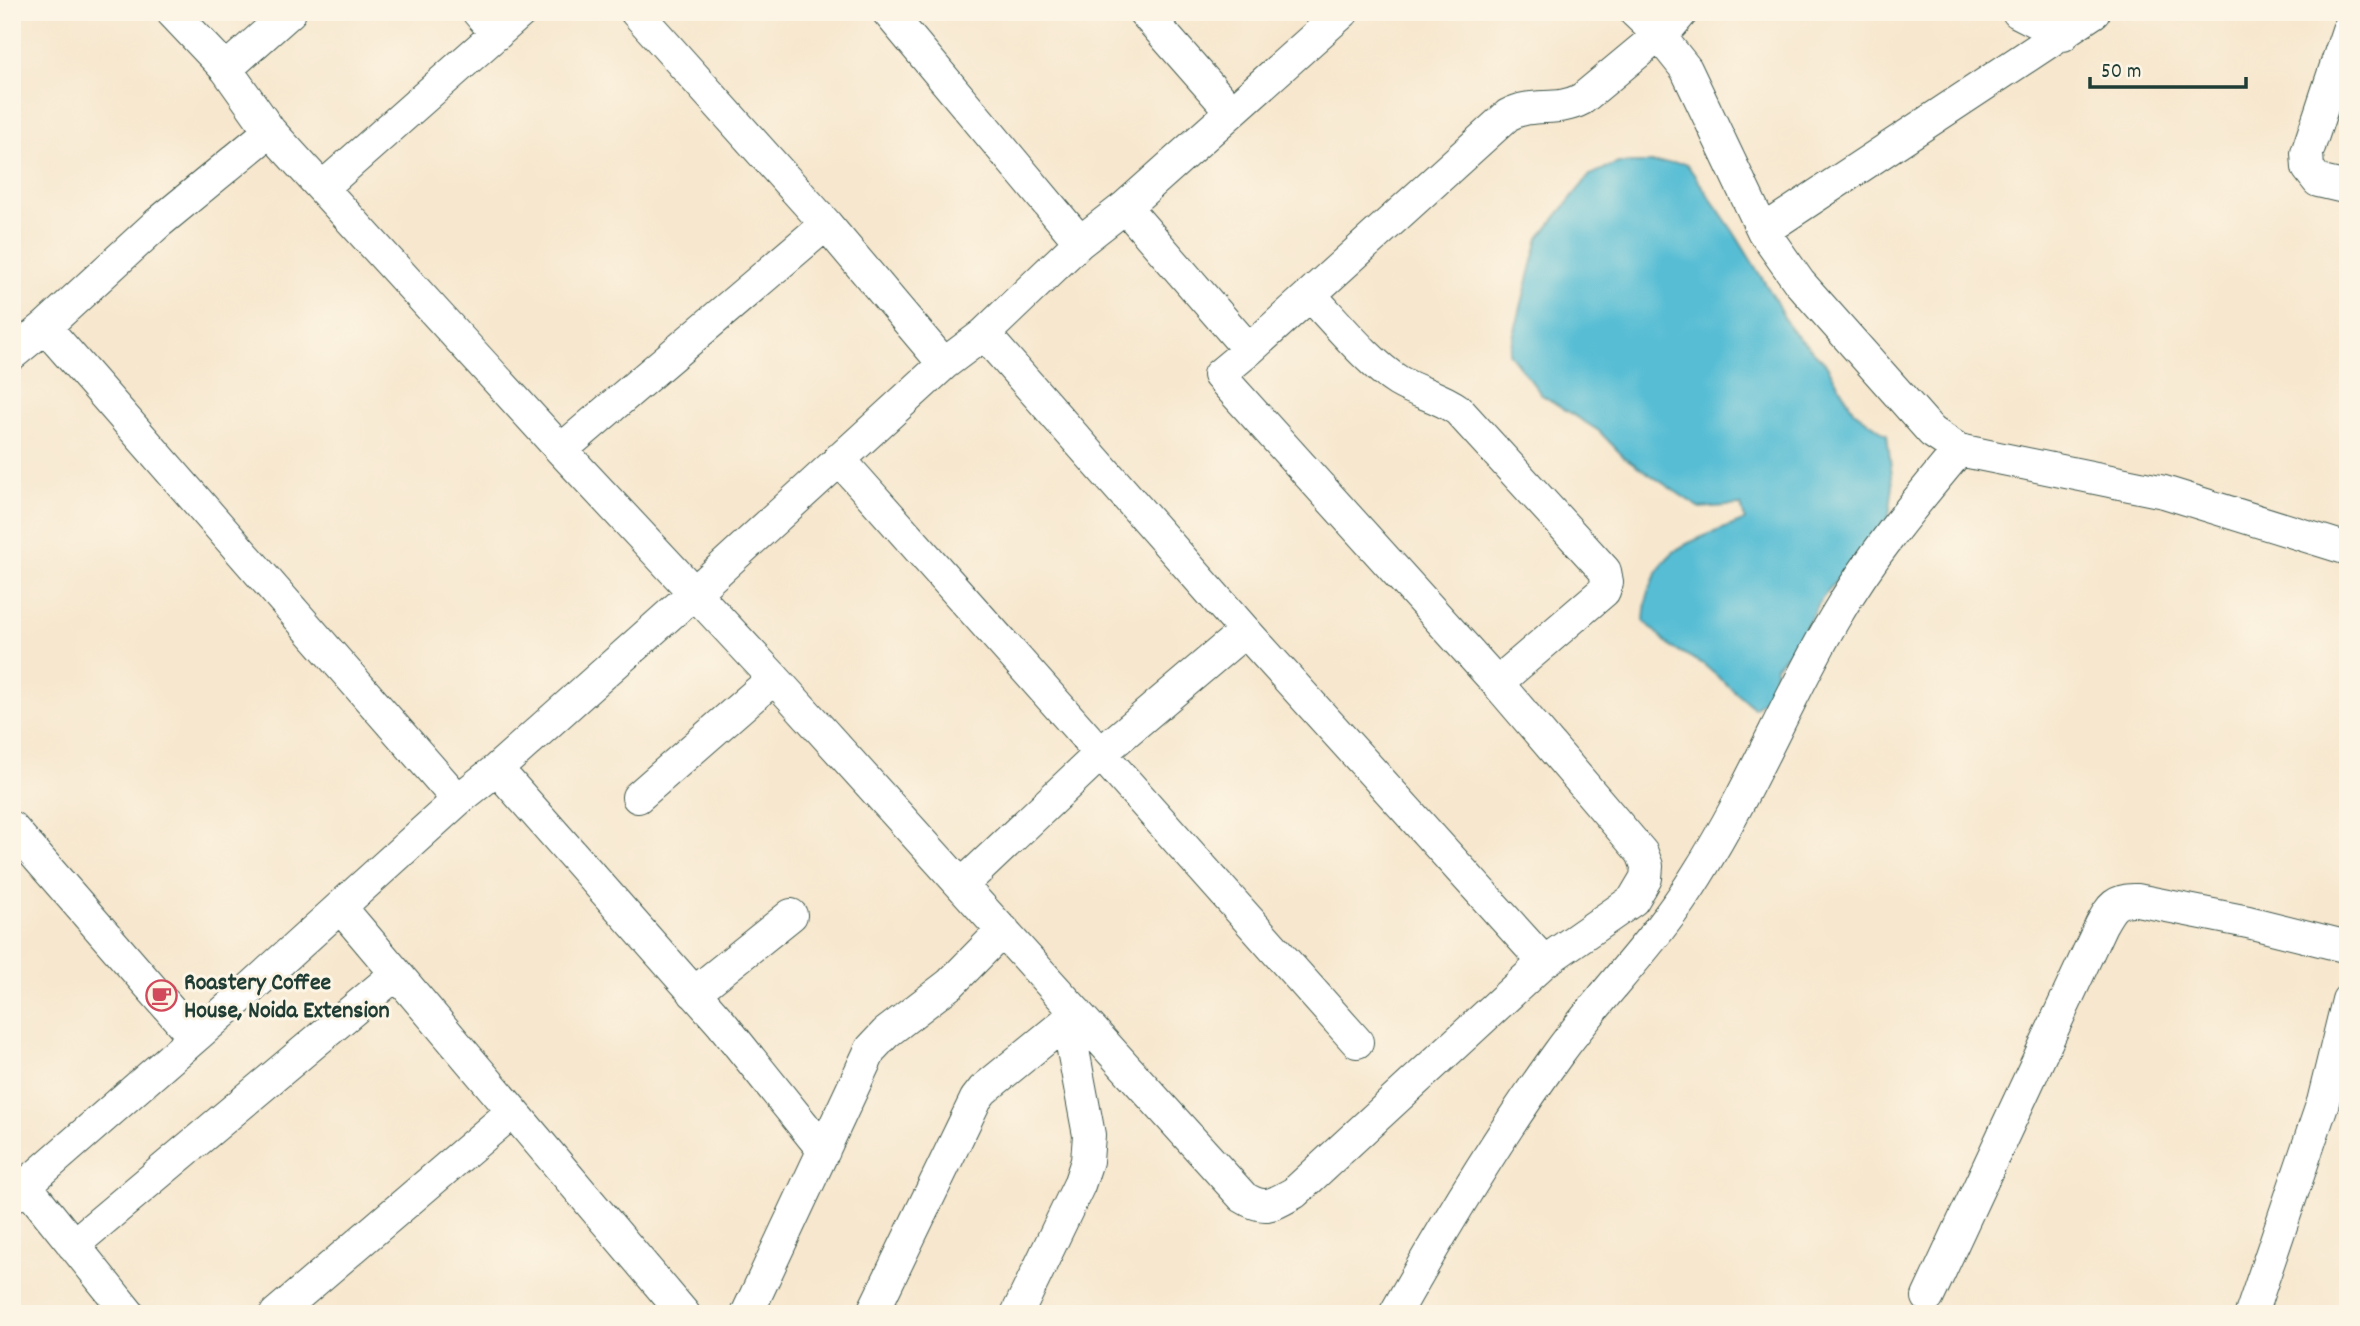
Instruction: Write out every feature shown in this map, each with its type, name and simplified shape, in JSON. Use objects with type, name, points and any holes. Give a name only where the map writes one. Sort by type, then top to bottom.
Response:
[{"type":"street","points":[[172,12],[226,69],[270,131],[1003,930],[1073,1018],[1243,1197],[1257,1206],[1273,1205],[1294,1193],[1544,962],[1633,900],[1646,878],[1647,866],[1642,853],[1497,683],[1219,374],[1311,296],[1508,115],[1521,108],[1559,108],[1582,99],[1671,25],[1682,12]]},
{"type":"street","points":[[226,69],[290,12]]},
{"type":"street","points":[[322,188],[487,23],[521,12]]},
{"type":"street","points":[[636,12],[826,224],[944,364]]},
{"type":"street","points":[[888,12],[1080,242]]},
{"type":"street","points":[[1144,12],[1231,111]]},
{"type":"street","points":[[129,1314],[73,1245],[19,1192],[695,592],[944,364],[984,334],[1080,242],[1125,207],[1343,12]]},
{"type":"street","points":[[1635,12],[1658,34],[1686,69],[1763,231],[1798,282],[1932,432],[1959,450],[2164,492],[2348,549]]},
{"type":"street","points":[[2018,12],[2063,34]]},
{"type":"street","points":[[1763,231],[2094,12]]},
{"type":"street","points":[[2348,30],[2307,153],[2308,168],[2318,181],[2348,187]]},
{"type":"street","points":[[12,354],[157,223],[270,131]]},
{"type":"street","points":[[1125,207],[1249,350]]},
{"type":"street","points":[[561,450],[826,224]]},
{"type":"street","points":[[1311,296],[1385,372],[1400,382],[1446,401],[1458,410],[1605,570],[1607,582],[1604,591],[1497,683]]},
{"type":"street","points":[[45,327],[458,800]]},
{"type":"street","points":[[984,334],[1245,631],[1544,962]]},
{"type":"street","points":[[1396,1314],[1516,1115],[1559,1052],[1664,922],[1697,876],[1735,810],[1835,617],[1895,526],[1959,450]]},
{"type":"street","points":[[839,459],[1357,1042]]},
{"type":"street","points":[[962,885],[1100,754],[1245,631]]},
{"type":"street","points":[[639,797],[774,678]]},
{"type":"street","points":[[497,769],[694,993],[824,1151]]},
{"type":"street","points":[[12,828],[194,1037]]},
{"type":"street","points":[[1928,1297],[2101,925],[2116,903],[2124,899],[2162,905],[2248,922],[2348,947]]},
{"type":"street","points":[[341,908],[684,1314]]},
{"type":"street","points":[[694,993],[791,915]]},
{"type":"street","points":[[747,1314],[871,1049],[886,1033],[950,984],[1003,930]]},
{"type":"street","points":[[73,1245],[397,974]]},
{"type":"street","points":[[2251,1314],[2323,1102],[2348,1000]]},
{"type":"street","points":[[872,1314],[976,1099],[983,1090],[1073,1018]]},
{"type":"street","points":[[1017,1314],[1079,1185],[1087,1161],[1089,1135],[1073,1018]]},
{"type":"street","points":[[276,1314],[512,1112]]},
{"type":"water","points":[[1618,163],[1686,163],[1733,231],[1790,329],[1826,364],[1854,411],[1887,435],[1893,485],[1889,517],[1822,598],[1795,646],[1776,666],[1771,695],[1754,708],[1702,663],[1672,648],[1644,621],[1647,599],[1659,568],[1683,546],[1745,520],[1741,505],[1700,508],[1624,457],[1599,431],[1542,395],[1509,353],[1539,238],[1590,175]]},
{"type":"place","name":"Roastery Coffee House, Noida Extension","points":[[161,995]]}]
